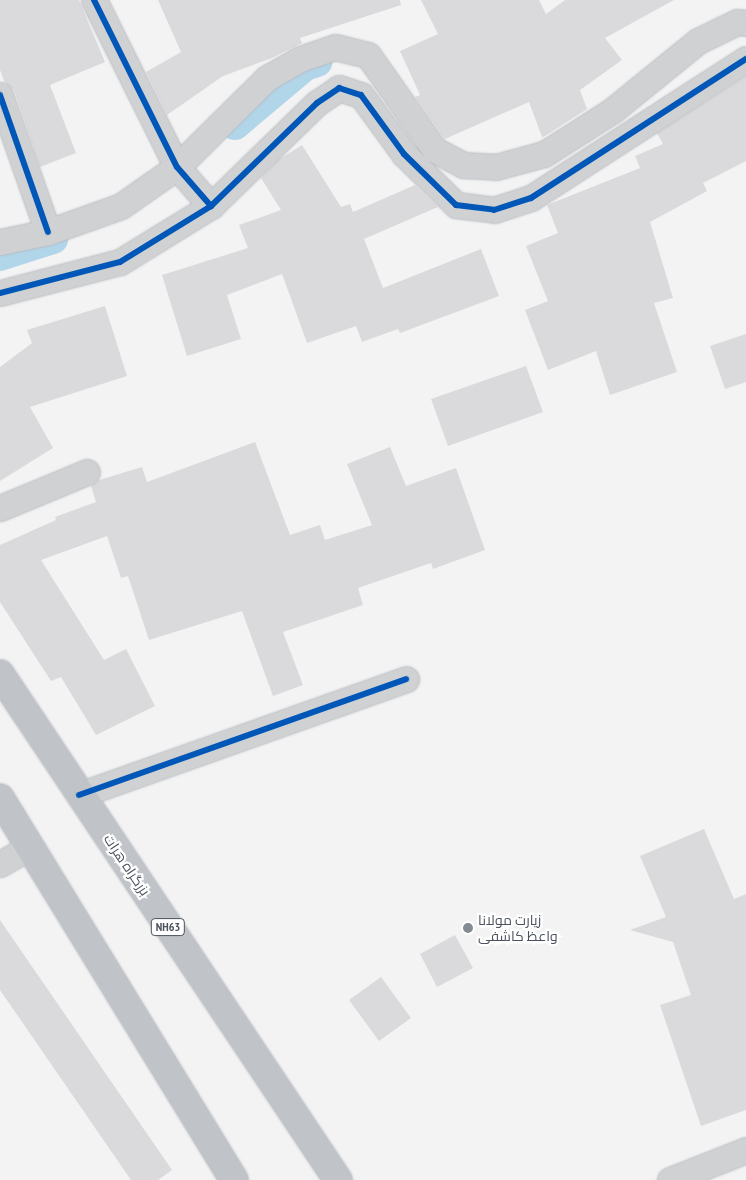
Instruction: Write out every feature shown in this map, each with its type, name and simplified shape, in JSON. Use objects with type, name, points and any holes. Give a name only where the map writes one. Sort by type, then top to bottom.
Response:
[{"type":"highway","name":"بزرگراه هرات","points":[[0,674],[79,795],[338,1180]]},
{"type":"highway","points":[[0,798],[233,1180]]},
{"type":"street","points":[[94,0],[178,167],[211,206]]},
{"type":"street","points":[[0,242],[48,232],[121,206],[178,167],[267,78],[300,59],[335,47],[368,55],[435,150],[463,164],[496,167],[544,154],[613,110],[698,41],[737,22],[746,23]]},
{"type":"street","points":[[0,293],[120,262],[211,206],[317,103],[339,88],[361,95],[404,154],[456,205],[494,210],[531,198],[746,59]]},
{"type":"street","points":[[0,95],[48,232]]},
{"type":"street","points":[[613,110],[629,134]]},
{"type":"street","points":[[0,508],[87,472]]},
{"type":"street","points":[[79,795],[406,679]]},
{"type":"street","points":[[0,864],[30,847]]},
{"type":"street","points":[[670,1180],[746,1150]]},
{"type":"building","points":[[0,0],[79,0],[105,62],[50,85],[76,153],[40,167],[14,90],[4,81],[0,70]]},
{"type":"building","points":[[158,0],[400,0],[401,5],[300,38],[302,43],[272,58],[223,76],[167,115],[146,72],[181,52]]},
{"type":"building","points":[[421,0],[539,0],[546,14],[565,0],[674,0],[605,38],[622,60],[580,90],[587,109],[545,136],[542,137],[529,102],[445,139],[415,97],[420,95],[400,51],[438,34]]},
{"type":"building","points":[[746,76],[746,161],[703,183],[707,191],[650,222],[673,298],[654,303],[677,372],[610,395],[596,351],[548,370],[525,310],[548,301],[526,246],[558,233],[547,205],[640,168],[635,156],[663,144],[657,133]]},
{"type":"building","points":[[302,145],[341,207],[350,204],[353,212],[415,185],[438,207],[364,239],[383,288],[481,249],[499,296],[400,333],[398,329],[362,342],[356,326],[307,343],[282,274],[227,295],[241,339],[187,356],[162,275],[248,248],[239,225],[281,210],[261,178],[278,160]]},
{"type":"building","points":[[105,306],[127,376],[30,407],[53,448],[0,481],[0,367],[32,343],[27,330]]},
{"type":"building","points":[[746,334],[746,382],[725,389],[710,346]]},
{"type":"building","points":[[526,366],[543,412],[448,446],[431,399]]},
{"type":"building","points":[[255,442],[290,535],[320,525],[325,540],[372,525],[347,464],[390,447],[406,486],[456,468],[485,550],[433,569],[431,563],[358,588],[363,605],[283,632],[303,685],[273,696],[242,611],[149,640],[128,576],[121,578],[107,536],[41,560],[104,660],[126,649],[155,706],[96,735],[61,677],[51,681],[0,602],[0,545],[56,520],[55,517],[96,502],[91,486],[99,480],[142,467],[147,482]]},
{"type":"building","points":[[704,829],[734,899],[746,894],[746,1110],[701,1126],[660,1005],[691,995],[673,942],[630,930],[666,917],[640,856]]},
{"type":"building","points":[[0,920],[172,1170],[158,1180],[131,1180],[0,990]]},
{"type":"building","points":[[455,935],[473,968],[437,987],[420,954]]},
{"type":"building","points":[[381,977],[411,1018],[379,1041],[349,1000]]},
{"type":"waterway","points":[[235,125],[305,66],[317,62]]},
{"type":"waterway","points":[[0,256],[53,239]]},
{"type":"cycle path","points":[[94,0],[177,167],[211,206]]},
{"type":"cycle path","points":[[0,293],[120,262],[211,206],[317,103],[339,88],[361,95],[404,154],[456,205],[494,210],[531,198],[746,59]]},
{"type":"cycle path","points":[[0,95],[48,232]]},
{"type":"cycle path","points":[[79,795],[406,679]]},
{"type":"place","name":"زیارت مولانا واعظ کاشفی","points":[[468,928]]}]
